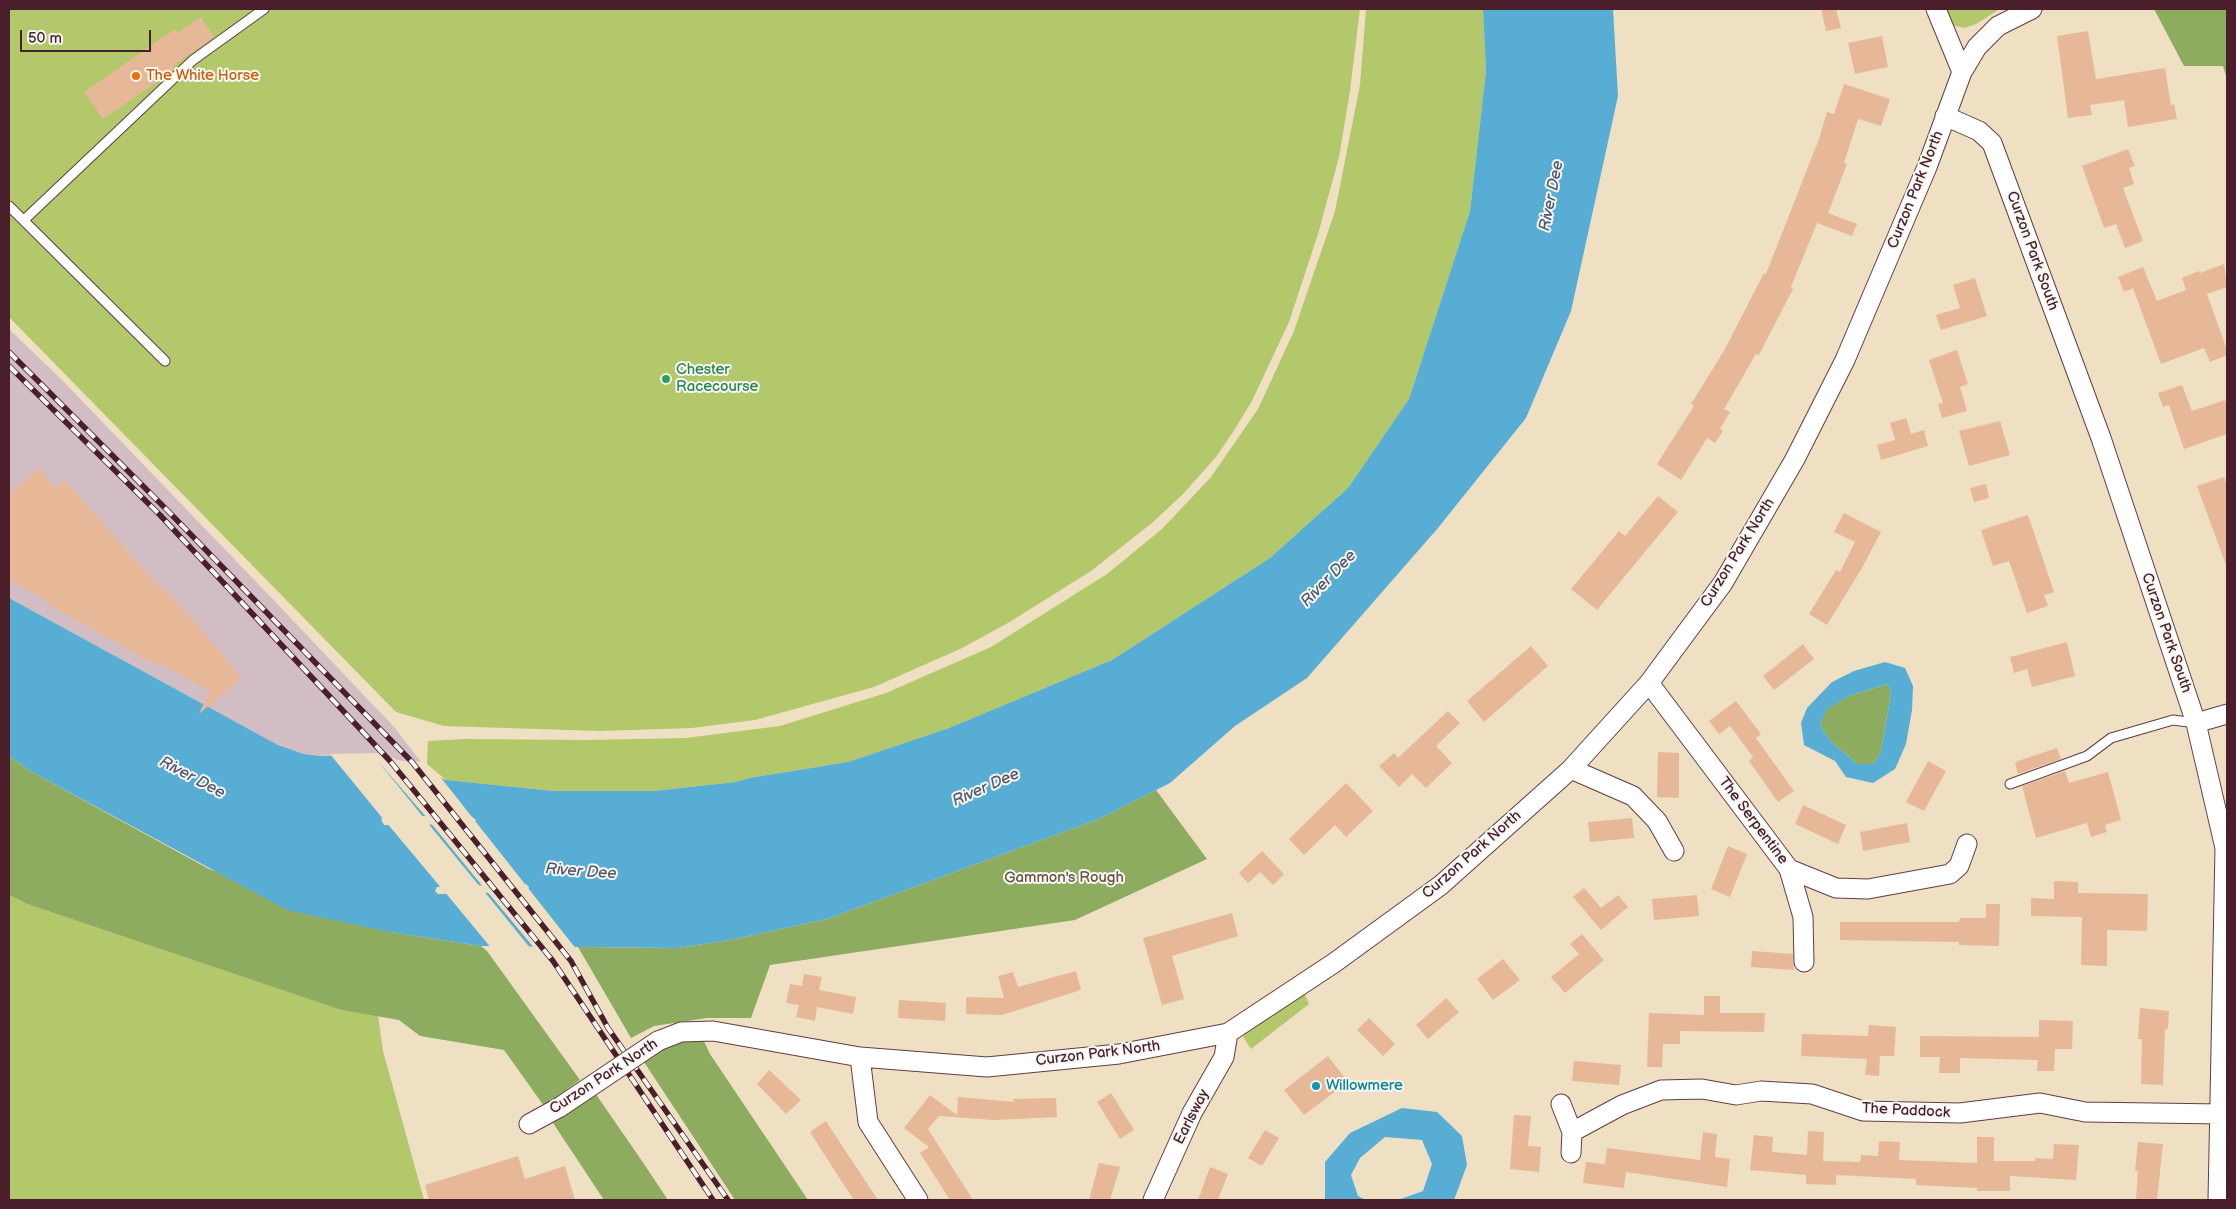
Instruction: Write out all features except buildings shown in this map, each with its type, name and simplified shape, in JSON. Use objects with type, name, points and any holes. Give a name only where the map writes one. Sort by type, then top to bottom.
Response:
[{"type":"street","points":[[1936,9],[1962,72]]},
{"type":"street","name":"Curzon Park North","points":[[529,1124],[560,1107],[658,1041],[681,1032],[713,1031],[860,1057],[987,1067],[1119,1054],[1228,1033],[1334,963],[1441,884],[1571,769],[1649,683],[1723,583],[1795,459],[1845,360],[1927,168],[1962,72],[1977,46],[1998,26],[2032,9]]},
{"type":"street","name":"Curzon Park South","points":[[1945,116],[1979,132],[1992,143],[2101,438],[2196,723],[2225,848],[2218,1200]]},
{"type":"street","name":"The Serpentine","points":[[1649,683],[1789,869],[1836,888],[1868,889],[1950,874],[1959,866],[1968,844]]},
{"type":"street","points":[[2196,723],[2227,714]]},
{"type":"street","points":[[1571,769],[1633,796],[1657,821],[1674,851]]},
{"type":"street","points":[[1789,869],[1803,917],[1804,962]]},
{"type":"street","name":"Earlsway","points":[[1153,1200],[1192,1113],[1224,1057],[1228,1033]]},
{"type":"street","points":[[860,1057],[868,1122],[918,1200]]},
{"type":"street","name":"The Paddock","points":[[1572,1132],[1622,1105],[1661,1090],[1702,1089],[1736,1094],[1761,1092],[1812,1094],[1863,1111],[1960,1113],[2040,1103],[2085,1112],[2221,1114]]},
{"type":"street","points":[[1562,1104],[1572,1132],[1571,1153]]},
{"type":"lane","points":[[24,220],[193,60],[264,9]]},
{"type":"lane","points":[[9,206],[165,361]]},
{"type":"lane","points":[[2010,784],[2087,756],[2111,738],[2173,720],[2196,723]]},
{"type":"shaded area","points":[[9,329],[63,381],[264,590],[395,728],[421,762],[304,754],[278,745],[9,598]]},
{"type":"green space","name":"Chester Racecourse","points":[[9,9],[1360,9],[1350,91],[1339,157],[1318,234],[1289,322],[1252,401],[1233,432],[1216,457],[1183,494],[1152,523],[1091,571],[1008,623],[960,649],[874,687],[755,720],[692,728],[600,731],[444,726],[396,712],[9,317]]},
{"type":"green space","points":[[1366,9],[1483,9],[1486,71],[1470,211],[1409,399],[1348,488],[1270,558],[1112,660],[949,728],[848,762],[749,778],[736,782],[653,791],[591,792],[554,791],[446,780],[427,764],[428,741],[464,739],[588,740],[686,738],[780,726],[886,693],[991,647],[1107,574],[1162,529],[1211,477],[1258,409],[1294,331],[1335,211],[1360,85]]},
{"type":"green space","points":[[1941,9],[2000,9],[1976,24],[1965,28],[1951,25]]},
{"type":"green space","points":[[2154,9],[2227,9],[2227,79],[2223,66],[2184,66]]},
{"type":"green space","points":[[1887,684],[1891,693],[1881,752],[1873,764],[1858,764],[1831,742],[1820,725],[1826,709],[1849,696]]},
{"type":"green space","points":[[9,756],[32,772],[209,869],[390,932],[481,946],[487,951],[580,1080],[544,1106],[504,1050],[420,1036],[399,1020],[341,1010],[27,904],[9,895]]},
{"type":"green space","name":"Gammon's Rough","points":[[1156,790],[1207,859],[1075,920],[770,965],[751,1018],[707,1018],[654,1026],[631,1038],[578,947],[677,948],[730,940],[827,919],[1101,818]]},
{"type":"green space","points":[[9,895],[27,904],[341,1010],[378,1016],[383,1051],[424,1200],[9,1200]]},
{"type":"green space","points":[[1304,992],[1309,1004],[1251,1049],[1243,1037],[1256,1019]]},
{"type":"green space","points":[[676,1034],[702,1037],[710,1054],[808,1200],[735,1200],[640,1056]]},
{"type":"green space","points":[[593,1090],[668,1200],[604,1200],[553,1123]]},
{"type":"water","name":"River Dee","points":[[1483,9],[1613,9],[1618,96],[1571,311],[1526,418],[1438,528],[1307,678],[1235,726],[1170,783],[1101,818],[827,919],[730,940],[677,948],[481,946],[390,932],[287,910],[32,772],[9,756],[9,598],[278,745],[304,754],[322,756],[378,755],[446,780],[554,791],[653,791],[736,782],[749,778],[848,762],[949,728],[1112,660],[1270,558],[1348,488],[1409,399],[1470,211],[1486,71]],"holes":[[[385,816],[471,816],[476,820],[472,824],[384,825],[381,819]],[[526,884],[529,887],[527,892],[438,894],[435,891],[437,887]]]},
{"type":"water","points":[[1885,662],[1905,668],[1913,686],[1912,710],[1906,744],[1895,769],[1873,783],[1846,777],[1835,761],[1804,745],[1801,723],[1807,708],[1832,682],[1854,671]],"holes":[[[1887,684],[1891,693],[1881,752],[1873,764],[1858,764],[1831,742],[1820,725],[1827,709],[1849,696]]]},
{"type":"water","points":[[1402,1108],[1437,1112],[1462,1136],[1467,1165],[1454,1200],[1398,1200],[1423,1191],[1432,1164],[1422,1140],[1385,1137],[1360,1158],[1351,1175],[1358,1196],[1366,1200],[1325,1200],[1325,1162],[1350,1133]]},
{"type":"pier","points":[[378,753],[438,774],[577,950],[535,949],[486,890],[527,888],[484,888],[430,822],[471,821],[473,819],[427,818],[377,760],[424,818],[384,820],[330,754]]},
{"type":"pier","points":[[386,822],[427,822],[481,888],[442,889]]},
{"type":"pier","points":[[483,890],[531,949],[492,949],[444,891]]},
{"type":"railway","points":[[9,352],[166,509],[412,762],[571,961],[608,1028],[728,1200]]},
{"type":"railway","points":[[9,366],[160,515],[390,761],[553,961],[713,1200]]},
{"type":"place","name":"The White Horse","points":[[136,76]]},
{"type":"place","name":"Chester Racecourse","points":[[666,379]]},
{"type":"place","name":"Willowmere","points":[[1316,1086]]}]
